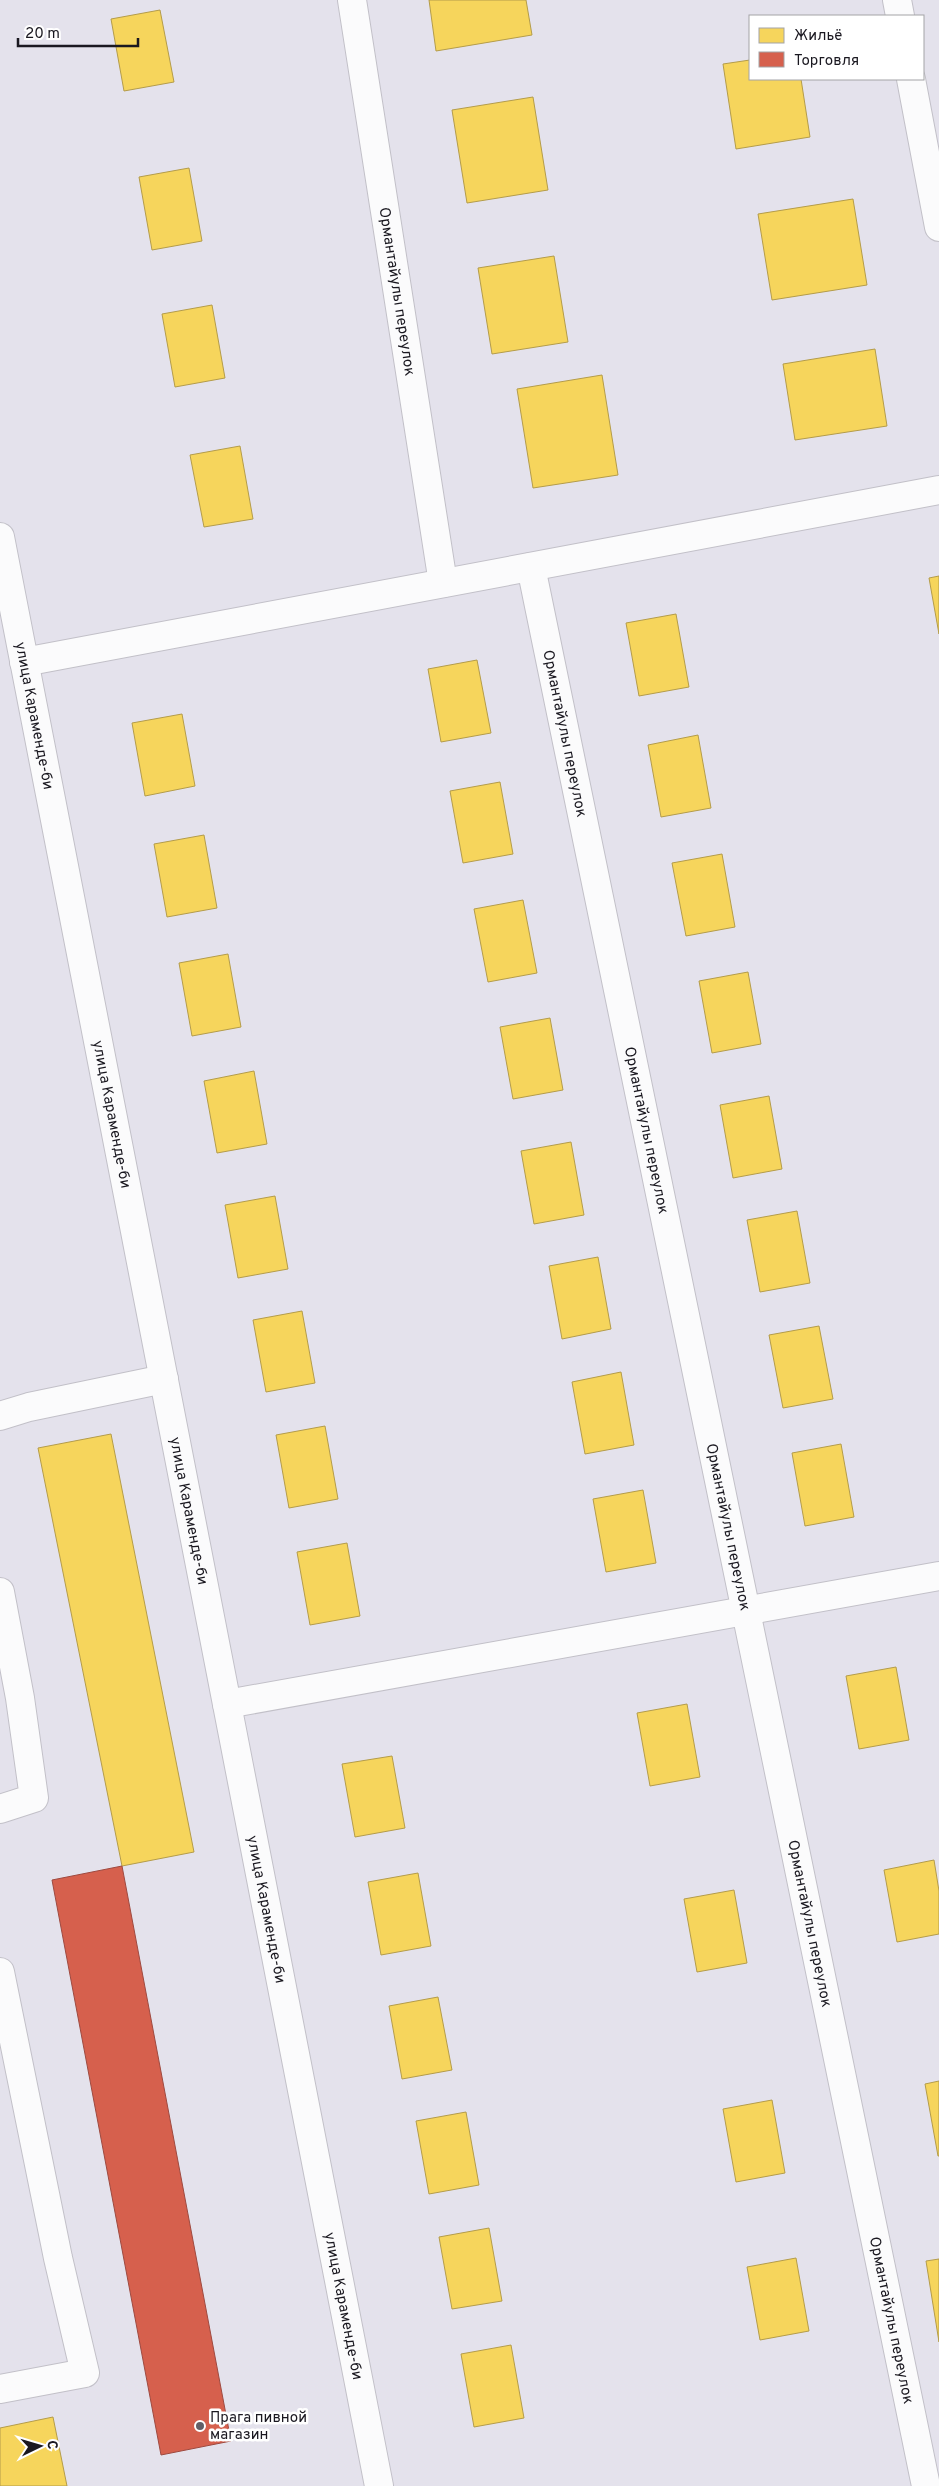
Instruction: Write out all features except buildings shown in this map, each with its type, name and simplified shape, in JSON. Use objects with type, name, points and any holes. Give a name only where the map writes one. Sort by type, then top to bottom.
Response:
[{"type":"street","name":"Ормантайулы переулок","points":[[352,0],[442,583]]},
{"type":"street","points":[[897,0],[900,15]]},
{"type":"street","points":[[911,80],[939,227]]},
{"type":"street","points":[[24,662],[939,490]]},
{"type":"street","name":"улица Караменде-би","points":[[0,537],[379,2486]]},
{"type":"street","name":"Ормантайулы переулок","points":[[530,567],[926,2486]]},
{"type":"street","points":[[0,1416],[29,1407],[164,1379]]},
{"type":"street","points":[[227,1704],[939,1576]]},
{"type":"street","points":[[0,1592],[20,1698],[34,1798],[0,1809]]},
{"type":"street","points":[[0,1972],[58,2258],[85,2374],[0,2389]]},
{"type":"street","points":[[934,2486],[939,2485]]},
{"type":"place","name":"Прага пивной магазин","points":[[200,2426]]}]
